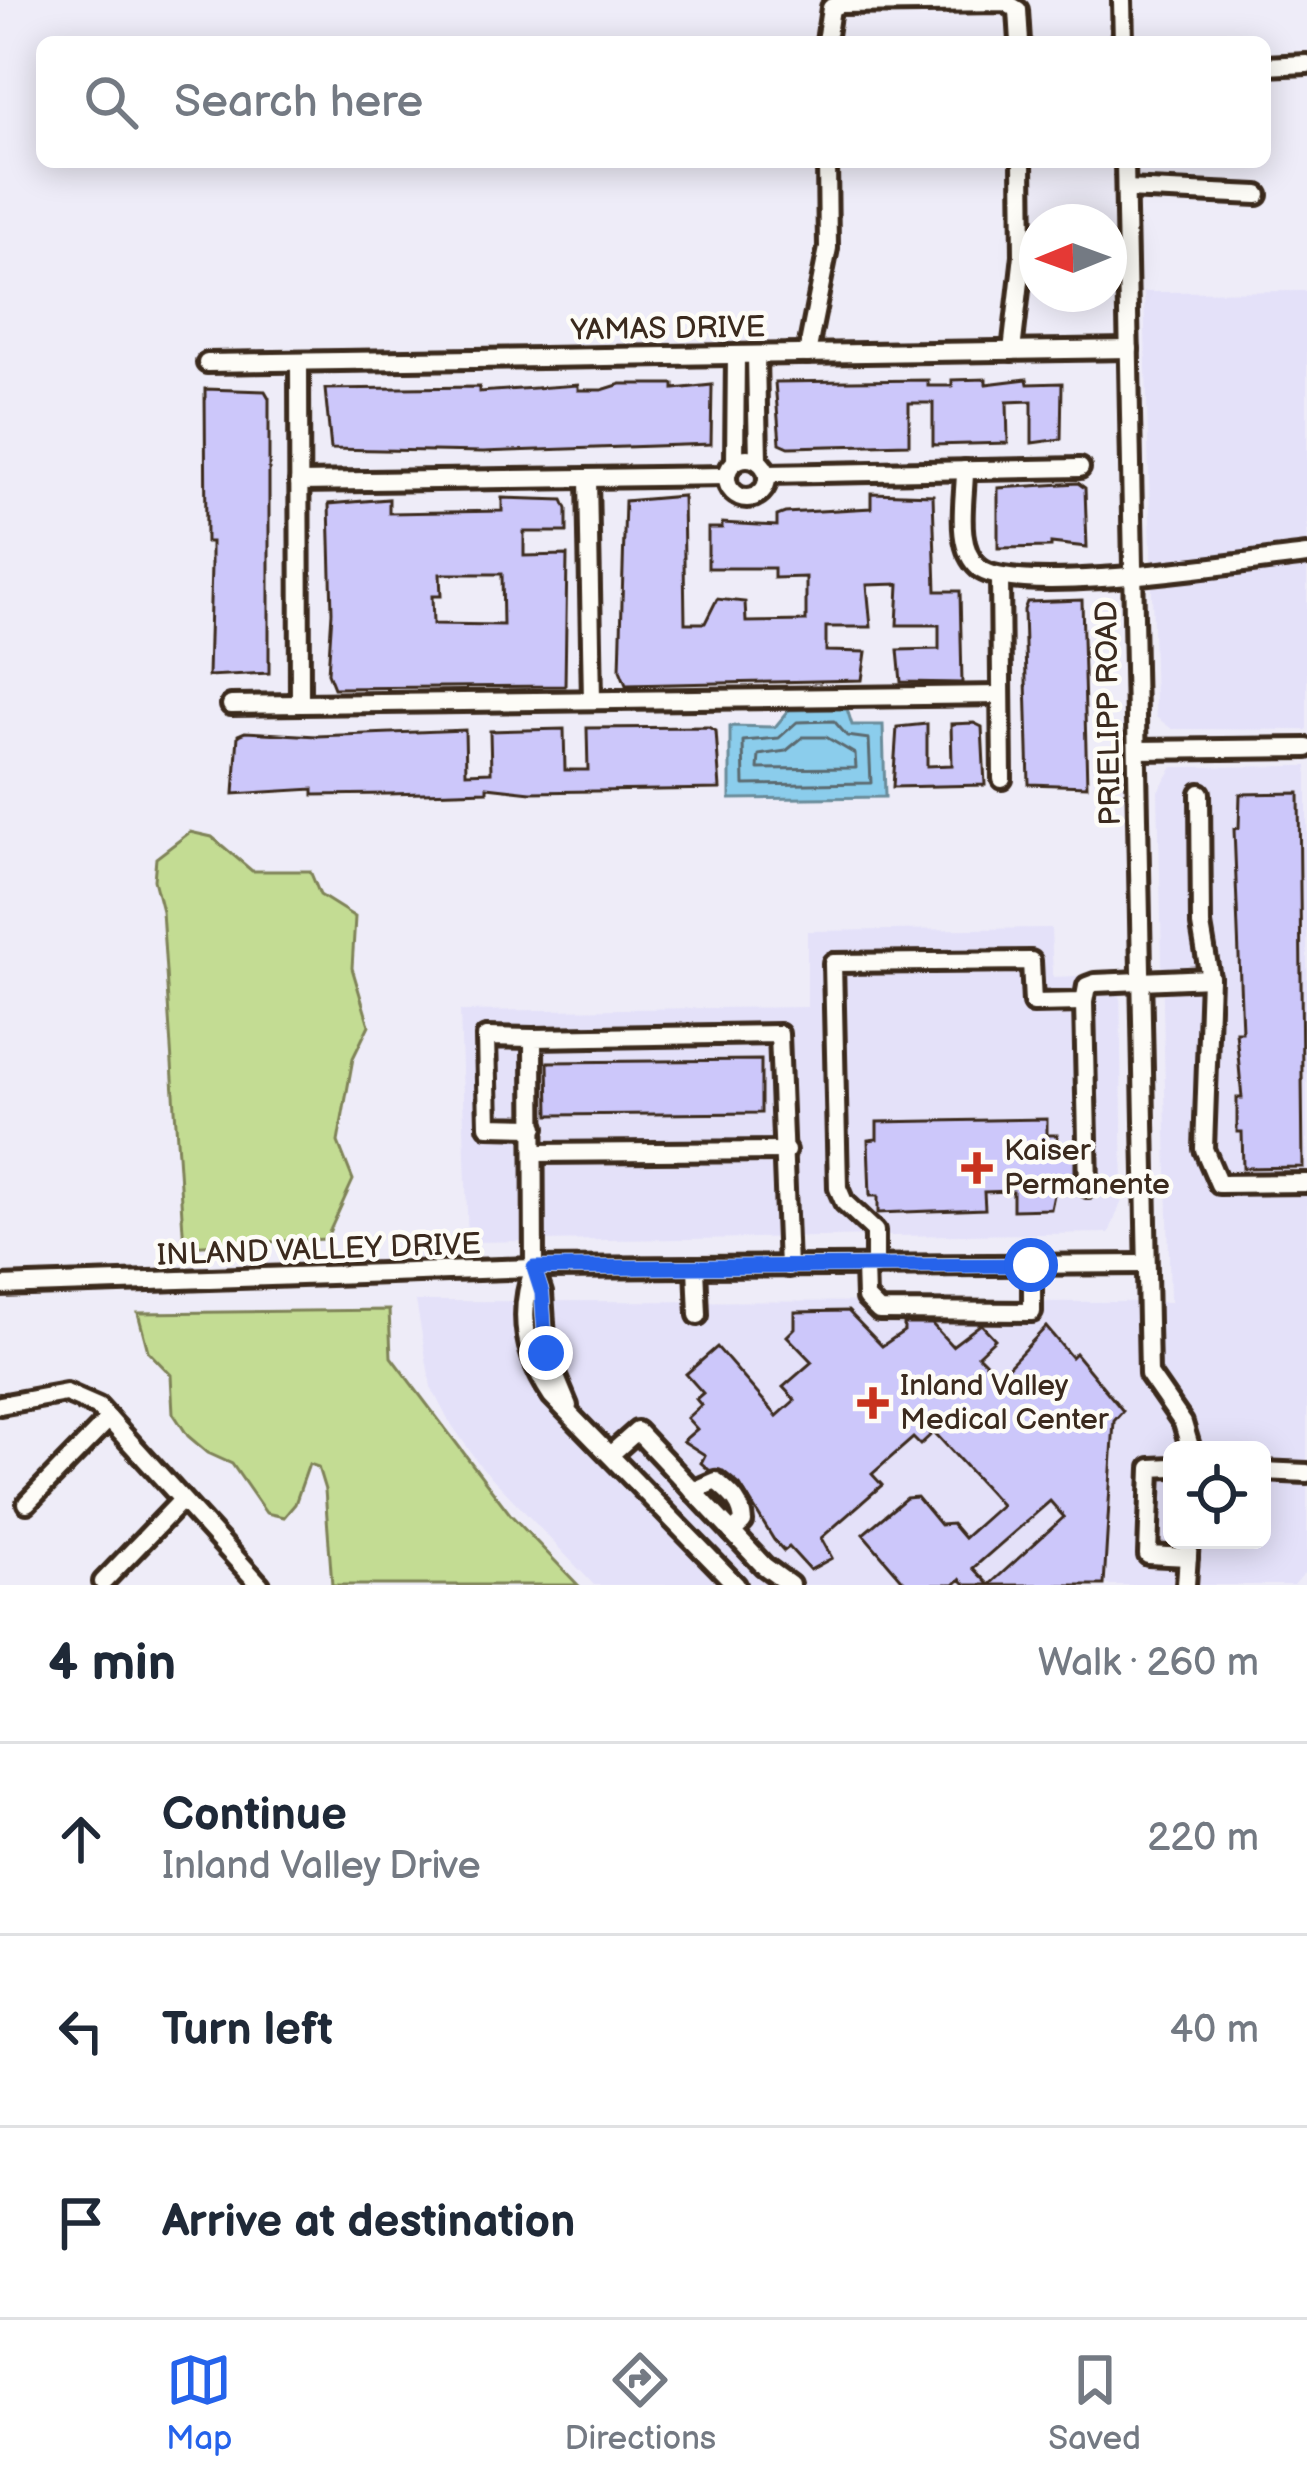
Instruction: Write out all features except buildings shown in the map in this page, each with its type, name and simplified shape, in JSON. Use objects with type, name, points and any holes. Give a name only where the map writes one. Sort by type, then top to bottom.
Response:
[{"type":"street","points":[[1121,0],[1123,36]]},
{"type":"street","points":[[827,36],[830,8],[840,4],[1005,2],[1018,10],[1020,36]]},
{"type":"street","points":[[1271,66],[1307,64]]},
{"type":"street","points":[[807,354],[828,248],[827,168]]},
{"type":"street","points":[[1012,351],[1023,254],[1022,168]]},
{"type":"street","name":"PRIELIPP ROAD","points":[[1125,168],[1149,1374],[1183,1423],[1188,1441]]},
{"type":"street","points":[[1126,189],[1258,195]]},
{"type":"street","name":"YAMAS DRIVE","points":[[207,363],[1129,349]]},
{"type":"street","points":[[736,355],[731,491],[749,499],[761,493],[756,355]]},
{"type":"street","points":[[299,362],[300,704]]},
{"type":"street","points":[[299,482],[588,478],[762,468],[1080,469]]},
{"type":"street","points":[[965,470],[965,545],[979,568],[1000,578],[1134,576],[1307,555]]},
{"type":"street","points":[[588,478],[592,700]]},
{"type":"street","points":[[1000,578],[1002,779]]},
{"type":"street","points":[[231,705],[1001,695]]},
{"type":"street","points":[[1137,750],[1307,748]]},
{"type":"street","points":[[1200,793],[1202,925],[1210,978],[1204,1149],[1219,1184],[1307,1183]]},
{"type":"street","points":[[1031,1265],[1032,1312],[878,1311],[866,1298],[875,1231],[844,1202],[838,1188],[833,963],[1031,961],[1033,1004],[1084,1002]]},
{"type":"street","points":[[1088,1186],[1087,986],[1210,978]]},
{"type":"street","points":[[535,1126],[488,1126],[486,1037],[779,1034],[788,1267]]},
{"type":"street","points":[[533,1038],[534,1268],[542,1293],[546,1353],[568,1406],[736,1585]]},
{"type":"street","points":[[535,1153],[786,1151]]},
{"type":"street","name":"INLAND VALLEY DRIVE","points":[[0,1286],[534,1268],[1145,1264]]},
{"type":"street","points":[[696,1268],[698,1315]]},
{"type":"street","points":[[0,1405],[66,1393],[98,1407],[258,1584]]},
{"type":"street","points":[[27,1503],[109,1419]]},
{"type":"street","points":[[611,1454],[637,1431],[732,1532],[790,1585]]},
{"type":"street","points":[[1163,1467],[1151,1468],[1148,1555],[1183,1549]]},
{"type":"street","points":[[1271,1471],[1307,1473]]},
{"type":"street","points":[[693,1491],[716,1481],[728,1492],[742,1507],[743,1522],[732,1532]]},
{"type":"street","points":[[103,1582],[182,1499]]},
{"type":"street","points":[[688,1536],[714,1513]]},
{"type":"street","points":[[1186,1585],[1189,1549]]},
{"type":"shaded area","points":[[1307,291],[1307,730],[1172,729],[1156,717],[1155,705],[1144,292]]},
{"type":"shaded area","name":"Inland Valley Medical Center","points":[[1307,766],[1307,1570],[1294,1585],[594,1585],[479,1464],[447,1418],[431,1387],[416,1301],[1170,1302],[1158,791],[1173,767]]},
{"type":"shaded area","points":[[1051,928],[1053,977],[1120,974],[1123,1198],[1109,1233],[468,1242],[460,1011],[807,1007],[807,931]]},
{"type":"green space","points":[[190,832],[212,837],[252,871],[310,871],[320,895],[355,917],[352,968],[369,1025],[353,1058],[338,1142],[353,1180],[326,1239],[184,1246],[162,911],[154,880],[156,858]]},
{"type":"green space","points":[[389,1310],[391,1357],[510,1514],[578,1585],[332,1585],[325,1490],[318,1467],[309,1464],[295,1504],[284,1517],[266,1513],[232,1464],[208,1453],[188,1436],[173,1413],[171,1375],[148,1351],[138,1313]]},
{"type":"water","points":[[847,709],[852,725],[883,725],[885,797],[730,799],[730,726],[775,727],[789,710]]},
{"type":"place","name":"Kaiser Permanente","points":[[977,1168]]},
{"type":"place","name":"Inland Valley Medical Center","points":[[873,1403]]},
{"type":"route","points":[[546,1353],[542,1293],[534,1268],[1031,1265]]}]
